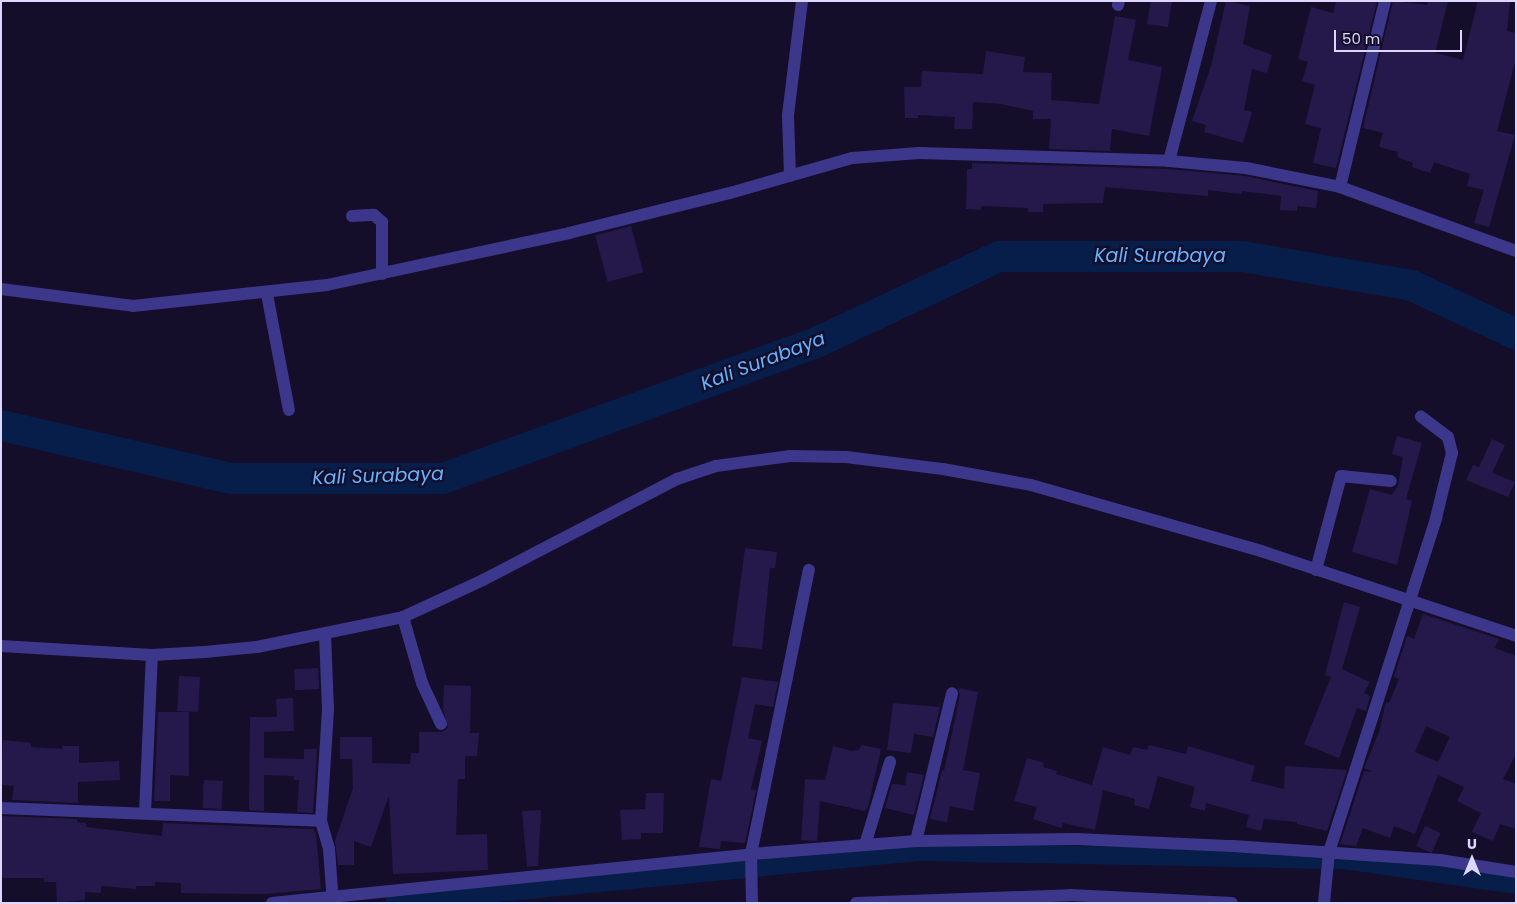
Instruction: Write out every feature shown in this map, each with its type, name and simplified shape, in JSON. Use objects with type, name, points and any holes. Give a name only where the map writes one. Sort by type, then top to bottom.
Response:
[{"type":"street","points":[[790,176],[788,114],[802,1]]},
{"type":"street","points":[[1169,161],[1211,1]]},
{"type":"street","points":[[1340,187],[1385,1]]},
{"type":"street","points":[[1,289],[133,306],[267,294],[382,274],[578,230],[790,176],[852,158],[919,153],[1169,161],[1246,168],[1340,187],[1516,251]]},
{"type":"street","points":[[352,216],[374,215],[382,222],[382,274]]},
{"type":"street","points":[[267,294],[289,410]]},
{"type":"street","points":[[1325,898],[1329,855],[1410,599],[1452,453],[1448,437],[1421,418]]},
{"type":"street","points":[[1,646],[152,655],[256,647],[403,617],[483,580],[677,479],[716,466],[790,456],[846,457],[924,466],[1031,485],[1410,599],[1516,636]]},
{"type":"street","points":[[1316,570],[1341,476],[1391,481]]},
{"type":"street","points":[[752,902],[751,858],[809,570]]},
{"type":"street","points":[[403,617],[422,683],[441,724]]},
{"type":"street","points":[[325,634],[328,709],[321,821],[329,849],[333,900]]},
{"type":"street","points":[[145,813],[152,655]]},
{"type":"street","points":[[916,841],[952,693]]},
{"type":"street","points":[[865,845],[890,762]]},
{"type":"street","points":[[1,808],[321,821]]},
{"type":"street","points":[[272,903],[333,900],[916,841],[1076,839],[1440,860],[1516,872]]},
{"type":"street","points":[[856,903],[1070,899],[1232,903]]},
{"type":"building","points":[[1151,1],[1172,1],[1168,27],[1147,24]]},
{"type":"building","points":[[1226,1],[1250,6],[1243,44],[1272,55],[1267,73],[1252,69],[1244,110],[1252,112],[1243,143],[1204,132],[1206,125],[1192,121],[1211,66]]},
{"type":"building","points":[[1336,1],[1377,1],[1336,168],[1313,163],[1321,128],[1305,124],[1315,85],[1302,81],[1308,62],[1298,59],[1311,7],[1333,13]]},
{"type":"building","points":[[1393,1],[1427,5],[1428,1],[1448,1],[1435,53],[1463,60],[1478,1],[1510,1],[1507,31],[1516,33],[1516,58],[1497,131],[1515,135],[1489,227],[1474,223],[1484,190],[1467,186],[1470,174],[1434,162],[1430,173],[1412,167],[1413,163],[1397,157],[1398,152],[1379,147],[1383,133],[1363,128]]},
{"type":"building","points":[[1115,16],[1136,20],[1128,60],[1162,67],[1149,136],[1112,129],[1110,151],[1049,149],[1051,119],[1033,119],[1033,111],[1001,104],[973,102],[972,129],[954,129],[955,117],[918,115],[918,118],[905,118],[904,87],[921,87],[922,71],[983,74],[986,51],[1025,57],[1023,72],[1052,73],[1051,100],[1099,104]]},
{"type":"building","points":[[972,163],[1168,169],[1245,176],[1318,191],[1316,208],[1297,206],[1297,211],[1280,210],[1281,196],[1242,191],[1241,194],[1208,190],[1208,196],[1105,187],[1103,203],[1043,204],[1043,212],[1028,212],[1028,208],[981,206],[981,210],[966,209],[967,169],[972,169]]},
{"type":"building","points":[[631,226],[643,272],[608,282],[595,236]]},
{"type":"building","points":[[1397,436],[1422,443],[1406,499],[1412,501],[1397,565],[1352,552],[1370,489],[1392,495],[1398,485],[1403,457],[1392,454]]},
{"type":"building","points":[[1492,439],[1505,445],[1492,473],[1515,482],[1508,497],[1466,480],[1473,465],[1479,467]]},
{"type":"building","points":[[745,548],[777,552],[775,568],[770,568],[762,649],[732,646]]},
{"type":"building","points":[[1344,602],[1360,607],[1342,669],[1370,682],[1364,693],[1370,696],[1366,711],[1357,708],[1339,758],[1304,744],[1331,677],[1325,675]]},
{"type":"building","points":[[1423,614],[1499,639],[1495,648],[1516,656],[1516,754],[1503,779],[1516,784],[1516,829],[1500,824],[1493,841],[1472,832],[1481,813],[1457,801],[1464,787],[1438,775],[1415,834],[1394,826],[1390,838],[1363,828],[1356,846],[1340,844],[1364,771],[1373,772],[1364,768],[1379,732],[1386,702],[1389,703],[1399,679],[1394,677],[1407,636],[1414,639]],"holes":[[[1426,726],[1450,737],[1438,762],[1415,752]]]},
{"type":"building","points":[[318,668],[319,689],[295,690],[294,669]]},
{"type":"building","points":[[179,676],[200,677],[198,712],[177,711]]},
{"type":"building","points":[[742,677],[778,682],[773,707],[755,704],[748,738],[762,741],[751,789],[756,790],[745,843],[721,841],[720,849],[699,847],[711,779],[721,781]]},
{"type":"building","points":[[444,685],[471,686],[470,733],[479,733],[477,756],[465,756],[465,779],[458,779],[456,835],[487,834],[488,870],[393,874],[389,795],[371,847],[354,841],[354,865],[338,865],[335,841],[353,788],[352,759],[340,759],[340,737],[372,737],[372,763],[410,764],[411,753],[419,753],[419,732],[442,732],[448,728],[443,709]]},
{"type":"building","points":[[958,688],[978,692],[963,770],[980,773],[973,811],[950,806],[947,822],[930,819],[942,770],[944,771],[960,695]]},
{"type":"building","points":[[293,698],[294,731],[264,732],[264,758],[304,759],[304,749],[317,749],[313,813],[297,812],[299,780],[294,780],[294,776],[264,775],[264,811],[249,810],[250,717],[277,717],[276,699]]},
{"type":"building","points":[[893,703],[940,707],[933,737],[914,734],[911,753],[887,750]]},
{"type":"building","points":[[158,712],[189,712],[189,776],[170,775],[170,801],[154,801]]},
{"type":"building","points":[[3,740],[31,743],[31,747],[62,749],[62,746],[79,746],[79,763],[119,761],[120,780],[78,782],[78,803],[12,800],[14,786],[1,785]]},
{"type":"building","points":[[861,745],[881,749],[868,807],[865,811],[820,801],[817,841],[801,840],[805,779],[825,780],[833,746],[852,751],[859,750]]},
{"type":"building","points":[[1149,745],[1186,754],[1188,746],[1255,766],[1251,781],[1284,789],[1285,766],[1347,770],[1327,831],[1297,824],[1297,822],[1264,819],[1261,831],[1246,827],[1249,815],[1206,803],[1205,811],[1190,807],[1195,787],[1158,776],[1149,809],[1134,805],[1135,799],[1103,790],[1095,830],[1063,823],[1061,828],[1033,819],[1037,807],[1014,801],[1027,758],[1044,763],[1043,767],[1057,771],[1056,774],[1092,785],[1103,747],[1130,755],[1133,747],[1147,750]]},
{"type":"building","points":[[907,772],[924,775],[914,815],[885,808],[892,784],[905,785]]},
{"type":"building","points":[[204,780],[223,781],[222,809],[203,808]]},
{"type":"building","points":[[646,793],[664,793],[663,833],[641,833],[641,839],[622,840],[620,810],[645,809]]},
{"type":"building","points":[[541,810],[538,866],[527,867],[522,811]]},
{"type":"building","points":[[1,816],[77,819],[77,822],[86,823],[86,827],[162,836],[163,823],[313,829],[316,833],[321,889],[266,894],[181,893],[181,883],[155,882],[155,886],[136,886],[136,889],[101,886],[101,893],[85,892],[85,900],[57,903],[56,882],[44,882],[44,878],[1,878]]},
{"type":"building","points":[[1425,826],[1441,833],[1432,853],[1416,846]]},
{"type":"waterway","name":"Kali Surabaya","points":[[1,425],[231,478],[442,478],[818,341],[999,256],[1242,256],[1411,285],[1516,334]]},
{"type":"waterway","points":[[394,903],[920,852],[1344,860],[1516,885]]}]
